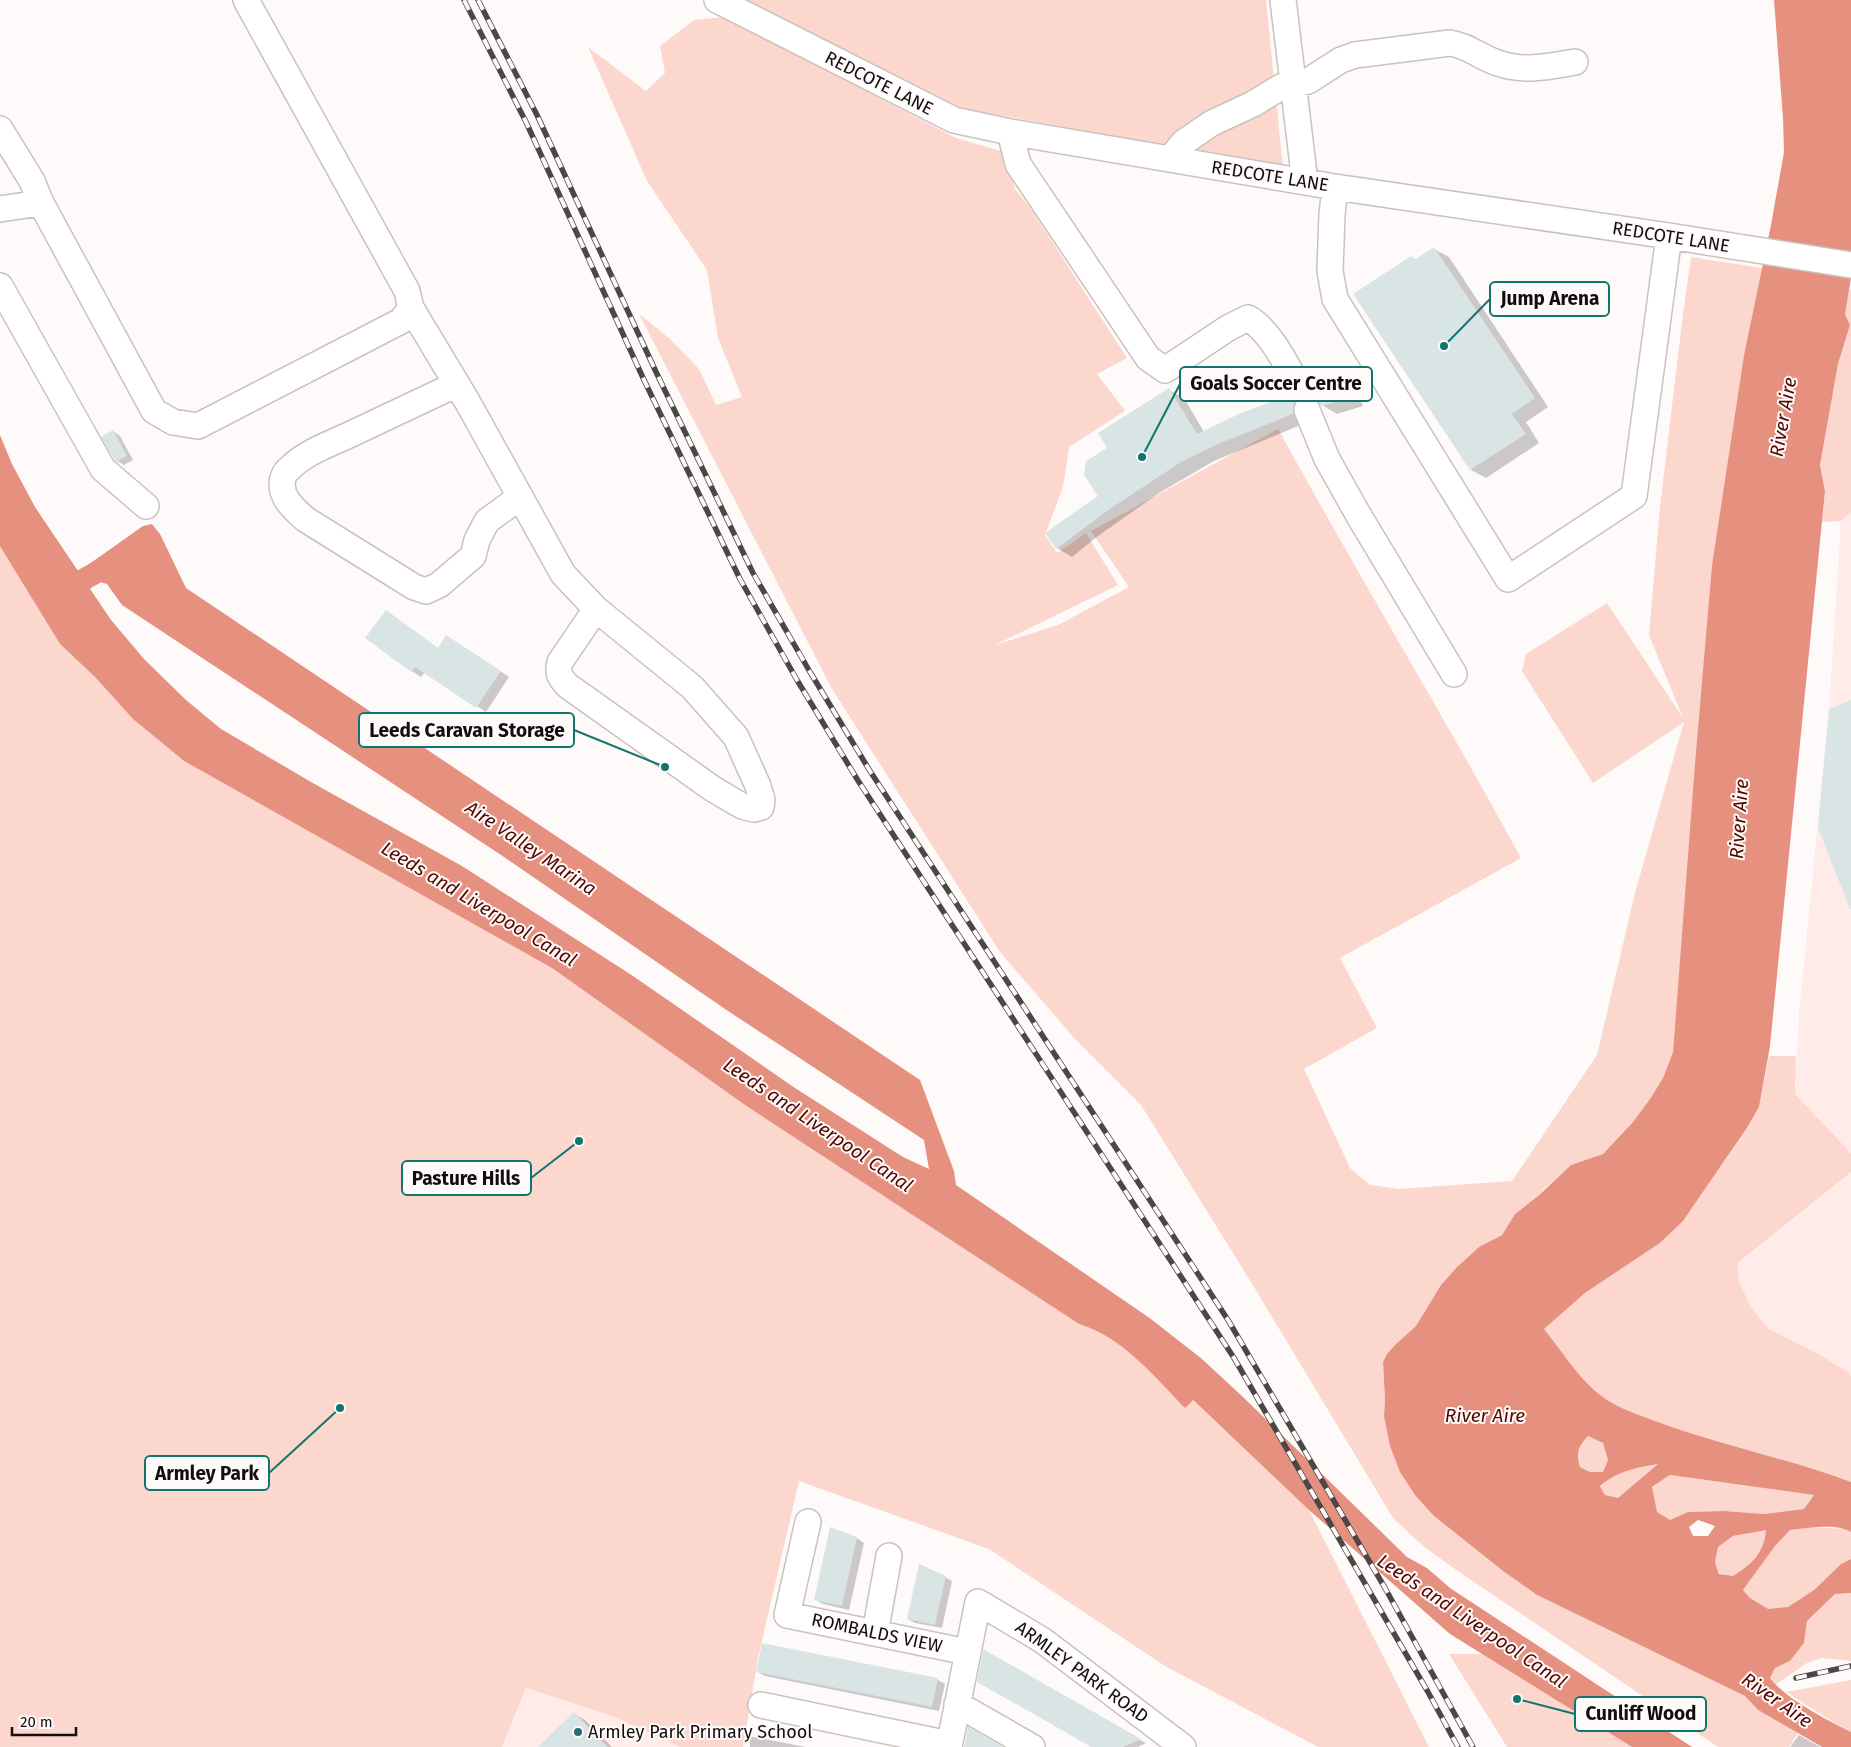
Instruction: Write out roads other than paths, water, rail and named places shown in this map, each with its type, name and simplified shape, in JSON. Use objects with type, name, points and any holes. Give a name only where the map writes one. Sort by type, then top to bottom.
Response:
[{"type":"street","name":"REDCOTE LANE","points":[[717,0],[954,120],[1010,132],[1335,187],[1851,265]]},
{"type":"street","points":[[1283,0],[1306,182]]},
{"type":"street","points":[[250,1],[407,291],[411,308],[457,384],[563,574],[596,609],[692,687],[736,738],[758,786],[762,800],[761,806],[754,809],[742,806],[713,789],[568,686],[561,679],[558,671],[560,662],[596,609]]},
{"type":"street","points":[[1170,159],[1184,142],[1212,124],[1253,104],[1281,87],[1308,81],[1341,60],[1355,55],[1450,43],[1464,45],[1500,64],[1518,68],[1543,67],[1575,62]]},
{"type":"street","points":[[0,129],[32,181],[154,411],[173,422],[198,426],[401,321],[411,308]]},
{"type":"street","points":[[1010,132],[1018,164],[1148,358],[1165,370],[1228,328],[1248,318],[1258,324],[1284,361],[1304,400],[1327,460],[1358,516],[1454,674]]},
{"type":"street","points":[[1335,187],[1330,271],[1335,298],[1508,579],[1634,496],[1669,236]]},
{"type":"street","points":[[0,209],[42,203]]},
{"type":"street","points":[[0,286],[103,469],[146,506]]},
{"type":"street","points":[[457,384],[327,446],[296,463],[283,476],[282,484],[286,499],[306,519],[414,587],[426,591],[439,585],[473,556],[477,540],[487,521],[520,497]]},
{"type":"street","name":"ROMBALDS VIEW","points":[[808,1522],[787,1615],[967,1652]]},
{"type":"street","points":[[875,1633],[889,1556]]},
{"type":"street","name":"ARMLEY PARK ROAD","points":[[967,1652],[978,1602],[1042,1640],[1179,1746]]},
{"type":"street","points":[[761,1705],[949,1746],[967,1652]]},
{"type":"street","points":[[957,1704],[1032,1747]]},
{"type":"water","name":"River Aire","points":[[1774,0],[1851,0],[1851,278],[1845,314],[1850,325],[1838,364],[1820,465],[1825,491],[1770,1046],[1759,1107],[1747,1128],[1683,1221],[1660,1243],[1585,1293],[1544,1329],[1588,1384],[1616,1405],[1679,1430],[1827,1473],[1851,1482],[1851,1532],[1829,1527],[1790,1530],[1775,1546],[1743,1590],[1750,1598],[1768,1609],[1788,1607],[1814,1590],[1841,1564],[1851,1559],[1851,1593],[1835,1594],[1807,1621],[1804,1643],[1790,1661],[1775,1668],[1770,1678],[1796,1701],[1851,1732],[1851,1747],[1822,1747],[1758,1710],[1745,1696],[1537,1595],[1503,1571],[1434,1516],[1415,1495],[1400,1472],[1390,1446],[1384,1416],[1383,1362],[1396,1344],[1416,1326],[1441,1285],[1479,1247],[1502,1235],[1515,1214],[1538,1196],[1571,1165],[1603,1154],[1633,1122],[1650,1099],[1663,1078],[1673,1052],[1712,565],[1744,355],[1784,152]],"holes":[[[1588,1436],[1603,1443],[1608,1460],[1603,1472],[1590,1472],[1580,1467],[1578,1454]],[[1658,1464],[1618,1498],[1605,1495],[1600,1486],[1613,1477],[1634,1469]],[[1670,1475],[1814,1495],[1804,1509],[1764,1514],[1724,1511],[1688,1512],[1670,1520],[1657,1512],[1652,1487]],[[1698,1520],[1715,1526],[1708,1536],[1693,1536],[1689,1527]],[[1766,1530],[1763,1545],[1756,1557],[1733,1576],[1719,1574],[1715,1562],[1718,1547],[1733,1536]]]},
{"type":"water","name":"Leeds and Liverpool Canal","points":[[0,435],[12,464],[35,507],[111,620],[144,659],[186,700],[221,729],[311,782],[462,866],[633,976],[795,1088],[903,1157],[929,1169],[924,1140],[725,1009],[504,857],[122,605],[107,584],[100,582],[85,567],[143,526],[152,524],[160,534],[186,588],[920,1080],[954,1171],[956,1185],[1151,1319],[1202,1359],[1407,1557],[1427,1568],[1450,1588],[1692,1747],[1632,1747],[1450,1634],[1309,1510],[1193,1400],[1185,1408],[1136,1359],[1109,1338],[1079,1324],[745,1105],[552,968],[184,761],[133,719],[95,677],[60,644],[0,546]]},
{"type":"waterway","name":"Aire Valley Marina","points":[[60,593],[104,568],[120,568]]},
{"type":"railway","points":[[464,0],[526,122],[644,380],[740,579],[797,680],[857,779],[1234,1358],[1458,1747]]},
{"type":"railway","points":[[478,0],[537,115],[657,374],[753,573],[870,771],[1228,1320],[1385,1588],[1473,1747]]},
{"type":"railway","points":[[1796,1678],[1851,1666]]},
{"type":"place","name":"Jump Arena","points":[[1444,346]]},
{"type":"place","name":"Goals Soccer Centre","points":[[1142,457]]},
{"type":"place","name":"Leeds Caravan Storage","points":[[665,767]]},
{"type":"place","name":"Pasture Hills","points":[[579,1141]]},
{"type":"place","name":"Armley Park","points":[[340,1408]]},
{"type":"place","name":"Cunliff Wood","points":[[1517,1699]]},
{"type":"place","name":"Armley Park Primary School","points":[[578,1732]]}]
